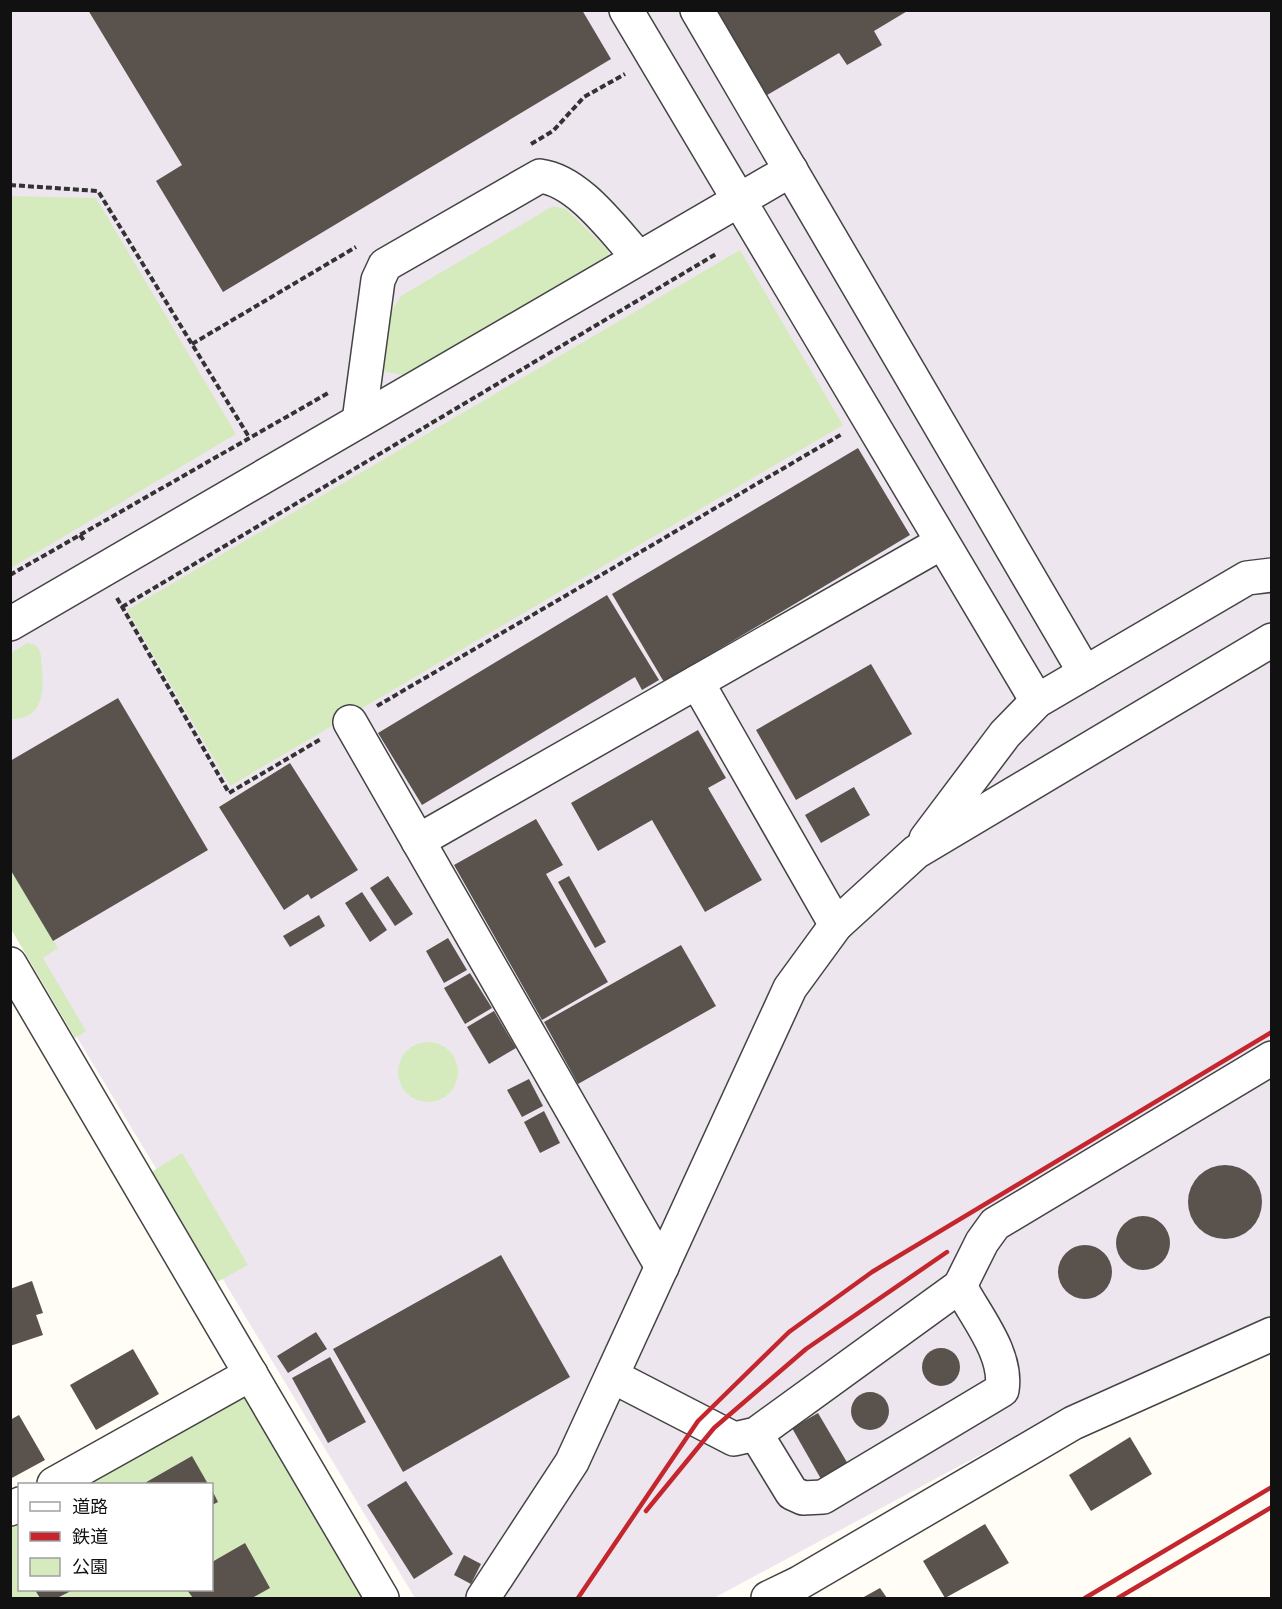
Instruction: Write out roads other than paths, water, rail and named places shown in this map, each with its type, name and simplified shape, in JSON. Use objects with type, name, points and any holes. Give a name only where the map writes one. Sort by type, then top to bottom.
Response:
[{"type":"street","points":[[626,10],[1037,701]]},
{"type":"street","points":[[697,10],[1085,673]]},
{"type":"street","points":[[10,624],[639,258],[746,211],[791,170]]},
{"type":"street","points":[[359,422],[378,280],[385,265],[540,176],[554,178],[570,185],[639,258]]},
{"type":"street","points":[[418,841],[942,543]]},
{"type":"street","points":[[483,1599],[572,1462],[790,988],[836,924],[916,852],[1005,734],[1037,701],[1247,578],[1272,575]]},
{"type":"street","points":[[916,852],[1272,640]]},
{"type":"street","points":[[697,682],[836,924]]},
{"type":"street","points":[[350,722],[662,1267]]},
{"type":"street","points":[[10,964],[382,1599]]},
{"type":"street","points":[[612,1376],[734,1439],[756,1434],[960,1286],[982,1242],[995,1224],[1272,1058]]},
{"type":"street","points":[[756,1434],[792,1493],[803,1498],[823,1497],[1002,1390],[1004,1377],[1001,1362],[960,1286]]},
{"type":"street","points":[[768,1599],[1073,1423],[1272,1334]]},
{"type":"street","points":[[58,1483],[251,1374]]},
{"type":"railway","points":[[578,1598],[698,1421],[789,1332],[872,1272],[1272,1032]]},
{"type":"railway","points":[[646,1511],[714,1428],[806,1349],[947,1252]]},
{"type":"railway","points":[[1085,1598],[1272,1487]]},
{"type":"railway","points":[[1118,1598],[1272,1507]]}]
